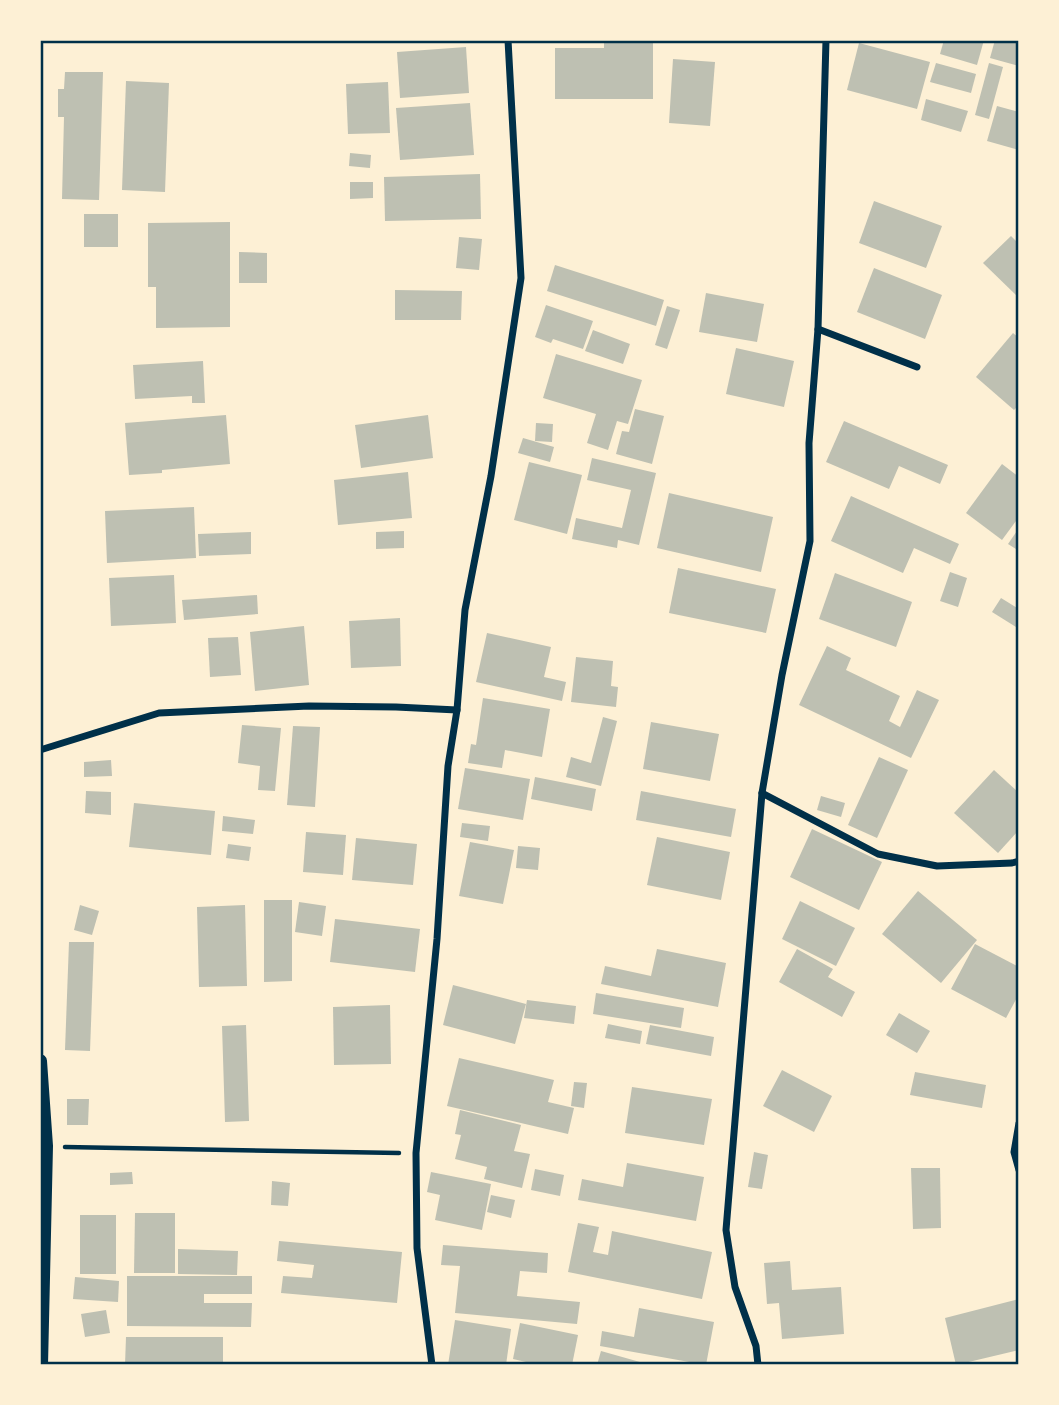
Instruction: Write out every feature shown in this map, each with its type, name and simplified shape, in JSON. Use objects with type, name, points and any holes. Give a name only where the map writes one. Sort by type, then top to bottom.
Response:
[{"type":"main road","points":[[40,1061],[46,1146],[41,1365]]},
{"type":"street","points":[[432,1365],[418,1248],[416,1153],[437,939],[448,766],[457,710],[465,610],[491,476],[521,278],[508,40]]},
{"type":"street","points":[[758,1365],[756,1346],[735,1287],[726,1230],[762,793],[782,675],[810,541],[809,443],[818,329],[826,40]]},
{"type":"street","points":[[818,329],[918,367]]},
{"type":"street","points":[[40,750],[159,713],[309,706],[457,710]]},
{"type":"street","points":[[762,793],[878,853],[937,866],[1019,861]]},
{"type":"street","points":[[1019,1123],[1014,1152],[1019,1170]]},
{"type":"path","points":[[46,1146],[416,1153]]},
{"type":"building","points":[[944,40],[984,40],[977,65],[940,54]]},
{"type":"building","points":[[995,40],[1019,40],[1019,66],[990,58]]},
{"type":"building","points":[[604,42],[653,42],[653,99],[555,99],[555,48],[604,48]]},
{"type":"building","points":[[859,43],[930,62],[917,109],[847,90]]},
{"type":"building","points":[[466,47],[469,93],[400,98],[397,52]]},
{"type":"building","points":[[673,59],[715,62],[710,126],[669,123]]},
{"type":"building","points":[[936,63],[976,74],[971,93],[930,82]]},
{"type":"building","points":[[989,63],[1003,67],[989,119],[975,115]]},
{"type":"building","points":[[65,72],[103,72],[99,200],[62,199],[64,117],[58,117],[58,89],[64,89]]},
{"type":"building","points":[[126,81],[169,83],[165,192],[122,190]]},
{"type":"building","points":[[388,82],[390,133],[348,134],[346,84]]},
{"type":"building","points":[[926,99],[968,111],[961,132],[921,120]]},
{"type":"building","points":[[470,103],[474,155],[400,160],[396,108]]},
{"type":"building","points":[[997,106],[1019,112],[1019,150],[987,141]]},
{"type":"building","points":[[350,153],[371,155],[370,168],[349,166]]},
{"type":"building","points":[[480,174],[481,219],[385,221],[384,177]]},
{"type":"building","points":[[350,182],[373,182],[373,198],[350,199]]},
{"type":"building","points":[[874,201],[942,226],[926,268],[859,243]]},
{"type":"building","points":[[84,214],[118,214],[118,247],[84,247]]},
{"type":"building","points":[[230,222],[230,327],[156,328],[156,287],[148,287],[148,223]]},
{"type":"building","points":[[1011,236],[1019,244],[1019,298],[983,263]]},
{"type":"building","points":[[459,237],[482,239],[479,270],[456,268]]},
{"type":"building","points":[[239,252],[267,253],[267,283],[239,283]]},
{"type":"building","points":[[555,265],[664,300],[656,326],[547,291]]},
{"type":"building","points":[[874,268],[942,295],[925,339],[857,312]]},
{"type":"building","points":[[395,290],[462,291],[461,320],[395,320]]},
{"type":"building","points":[[706,293],[764,304],[757,342],[699,332]]},
{"type":"building","points":[[546,305],[593,321],[583,349],[553,339],[551,343],[535,337]]},
{"type":"building","points":[[667,306],[680,310],[667,349],[655,345]]},
{"type":"building","points":[[593,330],[630,344],[623,364],[585,351]]},
{"type":"building","points":[[1013,333],[1019,338],[1019,405],[1014,410],[976,377]]},
{"type":"building","points":[[736,348],[794,361],[784,407],[726,394]]},
{"type":"building","points":[[556,354],[642,380],[628,424],[617,421],[608,450],[587,443],[596,414],[543,398]]},
{"type":"building","points":[[203,361],[205,403],[192,403],[192,396],[135,399],[133,365]]},
{"type":"building","points":[[635,409],[664,416],[652,464],[616,454],[622,431],[629,432]]},
{"type":"building","points":[[226,415],[230,464],[129,475],[125,423]]},
{"type":"building","points":[[428,415],[433,458],[361,468],[355,425]]},
{"type":"building","points":[[844,421],[948,465],[940,484],[899,466],[889,489],[826,462]]},
{"type":"building","points":[[536,423],[553,424],[552,442],[535,441]]},
{"type":"building","points":[[523,438],[554,447],[550,462],[518,453]]},
{"type":"building","points":[[592,458],[656,473],[639,545],[618,540],[617,548],[572,539],[576,518],[622,528],[631,490],[587,480]]},
{"type":"building","points":[[529,462],[582,475],[567,534],[514,520]]},
{"type":"building","points":[[1002,464],[1019,477],[1019,517],[1002,540],[966,513]]},
{"type":"building","points":[[408,472],[412,518],[338,525],[334,480]]},
{"type":"building","points":[[669,493],[773,517],[761,572],[657,548]]},
{"type":"building","points":[[851,496],[959,544],[950,564],[914,548],[903,573],[831,541]]},
{"type":"building","points":[[194,507],[196,558],[107,563],[105,511]]},
{"type":"building","points":[[1019,528],[1019,551],[1008,544]]},
{"type":"building","points":[[404,531],[404,548],[376,549],[376,532]]},
{"type":"building","points":[[251,532],[251,554],[199,556],[198,534]]},
{"type":"building","points":[[678,568],[776,589],[766,633],[669,613]]},
{"type":"building","points":[[950,572],[967,578],[958,607],[940,601]]},
{"type":"building","points":[[835,573],[912,602],[896,647],[819,619]]},
{"type":"building","points":[[174,575],[176,623],[111,626],[109,578]]},
{"type":"building","points":[[257,595],[258,614],[184,620],[182,600]]},
{"type":"building","points":[[1001,598],[1019,609],[1019,629],[992,612]]},
{"type":"building","points":[[400,618],[401,666],[351,668],[349,621]]},
{"type":"building","points":[[304,626],[309,685],[255,691],[250,632]]},
{"type":"building","points":[[487,633],[551,647],[544,677],[566,682],[562,701],[476,682]]},
{"type":"building","points":[[238,637],[241,675],[210,677],[208,638]]},
{"type":"building","points":[[827,646],[851,658],[846,670],[900,696],[889,721],[900,727],[917,690],[939,700],[911,758],[799,705]]},
{"type":"building","points":[[576,657],[613,661],[611,686],[618,687],[616,707],[571,702]]},
{"type":"building","points":[[483,698],[550,709],[542,757],[505,750],[502,768],[468,763],[471,744],[476,745]]},
{"type":"building","points":[[603,717],[617,721],[601,786],[566,777],[571,757],[591,763]]},
{"type":"building","points":[[651,722],[719,734],[710,781],[643,769]]},
{"type":"building","points":[[242,725],[281,728],[275,791],[258,790],[260,766],[238,763]]},
{"type":"building","points":[[293,726],[320,727],[315,807],[287,805]]},
{"type":"building","points":[[879,757],[908,770],[877,838],[848,825]]},
{"type":"building","points":[[111,760],[112,776],[84,777],[84,762]]},
{"type":"building","points":[[465,768],[530,779],[523,820],[458,809]]},
{"type":"building","points":[[994,770],[1019,793],[1019,830],[998,853],[954,813]]},
{"type":"building","points":[[535,777],[596,789],[592,811],[531,799]]},
{"type":"building","points":[[86,791],[111,792],[111,815],[85,813]]},
{"type":"building","points":[[641,791],[736,809],[731,837],[636,820]]},
{"type":"building","points":[[821,796],[845,803],[841,817],[817,810]]},
{"type":"building","points":[[134,803],[215,811],[211,855],[129,847]]},
{"type":"building","points":[[223,816],[255,820],[253,834],[222,831]]},
{"type":"building","points":[[462,823],[490,826],[488,841],[460,837]]},
{"type":"building","points":[[812,829],[882,862],[859,910],[790,877]]},
{"type":"building","points":[[306,832],[346,835],[343,875],[303,872]]},
{"type":"building","points":[[657,837],[730,852],[721,900],[647,885]]},
{"type":"building","points":[[356,838],[417,844],[413,885],[352,880]]},
{"type":"building","points":[[470,842],[514,850],[503,904],[459,896]]},
{"type":"building","points":[[228,844],[251,847],[249,861],[226,858]]},
{"type":"building","points":[[518,846],[540,848],[538,870],[516,868]]},
{"type":"building","points":[[918,891],[977,940],[941,983],[882,934]]},
{"type":"building","points":[[264,900],[292,900],[292,981],[264,982]]},
{"type":"building","points":[[800,901],[855,928],[836,966],[782,939]]},
{"type":"building","points":[[299,902],[326,906],[322,936],[295,932]]},
{"type":"building","points":[[80,905],[99,911],[92,935],[74,930]]},
{"type":"building","points":[[245,905],[247,986],[199,987],[197,907]]},
{"type":"building","points":[[335,919],[420,929],[415,972],[330,962]]},
{"type":"building","points":[[69,942],[94,942],[90,1051],[65,1050]]},
{"type":"building","points":[[975,944],[1019,967],[1019,994],[1006,1018],[951,989]]},
{"type":"building","points":[[657,949],[726,963],[718,1007],[601,984],[605,966],[651,976]]},
{"type":"building","points":[[797,949],[833,969],[828,977],[855,992],[842,1017],[779,982]]},
{"type":"building","points":[[453,985],[526,1004],[515,1044],[443,1025]]},
{"type":"building","points":[[596,993],[684,1008],[681,1028],[593,1014]]},
{"type":"building","points":[[527,1000],[576,1006],[574,1024],[524,1018]]},
{"type":"building","points":[[390,1005],[391,1064],[334,1065],[333,1007]]},
{"type":"building","points":[[899,1013],[930,1031],[917,1053],[886,1035]]},
{"type":"building","points":[[608,1024],[642,1031],[640,1044],[605,1038]]},
{"type":"building","points":[[246,1025],[249,1121],[225,1122],[222,1026]]},
{"type":"building","points":[[650,1025],[714,1037],[711,1056],[646,1044]]},
{"type":"building","points":[[459,1058],[554,1080],[548,1102],[574,1108],[568,1134],[447,1106]]},
{"type":"building","points":[[782,1070],[832,1096],[814,1132],[763,1106]]},
{"type":"building","points":[[915,1072],[986,1085],[982,1108],[910,1095]]},
{"type":"building","points":[[574,1082],[587,1083],[584,1108],[571,1106]]},
{"type":"building","points":[[632,1087],[712,1099],[704,1145],[625,1133]]},
{"type":"building","points":[[67,1099],[89,1099],[88,1125],[67,1125]]},
{"type":"building","points":[[460,1110],[521,1125],[514,1151],[530,1154],[522,1188],[484,1179],[487,1167],[455,1159],[461,1135],[455,1134]]},
{"type":"building","points":[[754,1152],[768,1155],[762,1189],[748,1187]]},
{"type":"building","points":[[627,1163],[704,1177],[696,1221],[578,1200],[582,1179],[623,1187]]},
{"type":"building","points":[[911,1168],[940,1168],[941,1228],[913,1229]]},
{"type":"building","points":[[535,1169],[564,1175],[560,1196],[531,1190]]},
{"type":"building","points":[[132,1172],[133,1184],[110,1185],[110,1173]]},
{"type":"building","points":[[431,1172],[491,1184],[482,1230],[435,1220],[440,1195],[427,1192]]},
{"type":"building","points":[[272,1181],[290,1183],[288,1206],[271,1205]]},
{"type":"building","points":[[491,1195],[515,1200],[511,1218],[487,1212]]},
{"type":"building","points":[[135,1213],[175,1213],[175,1273],[134,1273]]},
{"type":"building","points":[[80,1215],[116,1215],[116,1274],[80,1274]]},
{"type":"building","points":[[578,1223],[599,1227],[593,1252],[608,1255],[612,1231],[712,1252],[702,1299],[568,1272]]},
{"type":"building","points":[[279,1241],[402,1252],[397,1303],[281,1293],[283,1276],[312,1278],[314,1265],[277,1261]]},
{"type":"building","points":[[443,1245],[548,1253],[547,1273],[520,1271],[517,1296],[580,1302],[577,1324],[455,1313],[460,1266],[441,1265]]},
{"type":"building","points":[[178,1249],[238,1251],[237,1275],[178,1274]]},
{"type":"building","points":[[790,1261],[792,1290],[841,1287],[844,1334],[782,1339],[779,1303],[767,1304],[764,1263]]},
{"type":"building","points":[[127,1276],[252,1276],[252,1294],[204,1294],[204,1303],[252,1303],[251,1327],[127,1326]]},
{"type":"building","points":[[75,1277],[119,1281],[118,1302],[73,1299]]},
{"type":"building","points":[[1019,1299],[1019,1350],[956,1365],[945,1318]]},
{"type":"building","points":[[639,1308],[714,1322],[706,1365],[600,1346],[602,1331],[634,1337]]},
{"type":"building","points":[[106,1310],[110,1333],[85,1337],[81,1314]]},
{"type":"building","points":[[455,1320],[511,1329],[506,1365],[448,1365]]},
{"type":"building","points":[[520,1323],[578,1335],[572,1365],[539,1365],[513,1359]]},
{"type":"building","points":[[126,1337],[223,1337],[223,1365],[125,1365]]},
{"type":"building","points":[[601,1351],[647,1364],[647,1365],[597,1365]]}]
